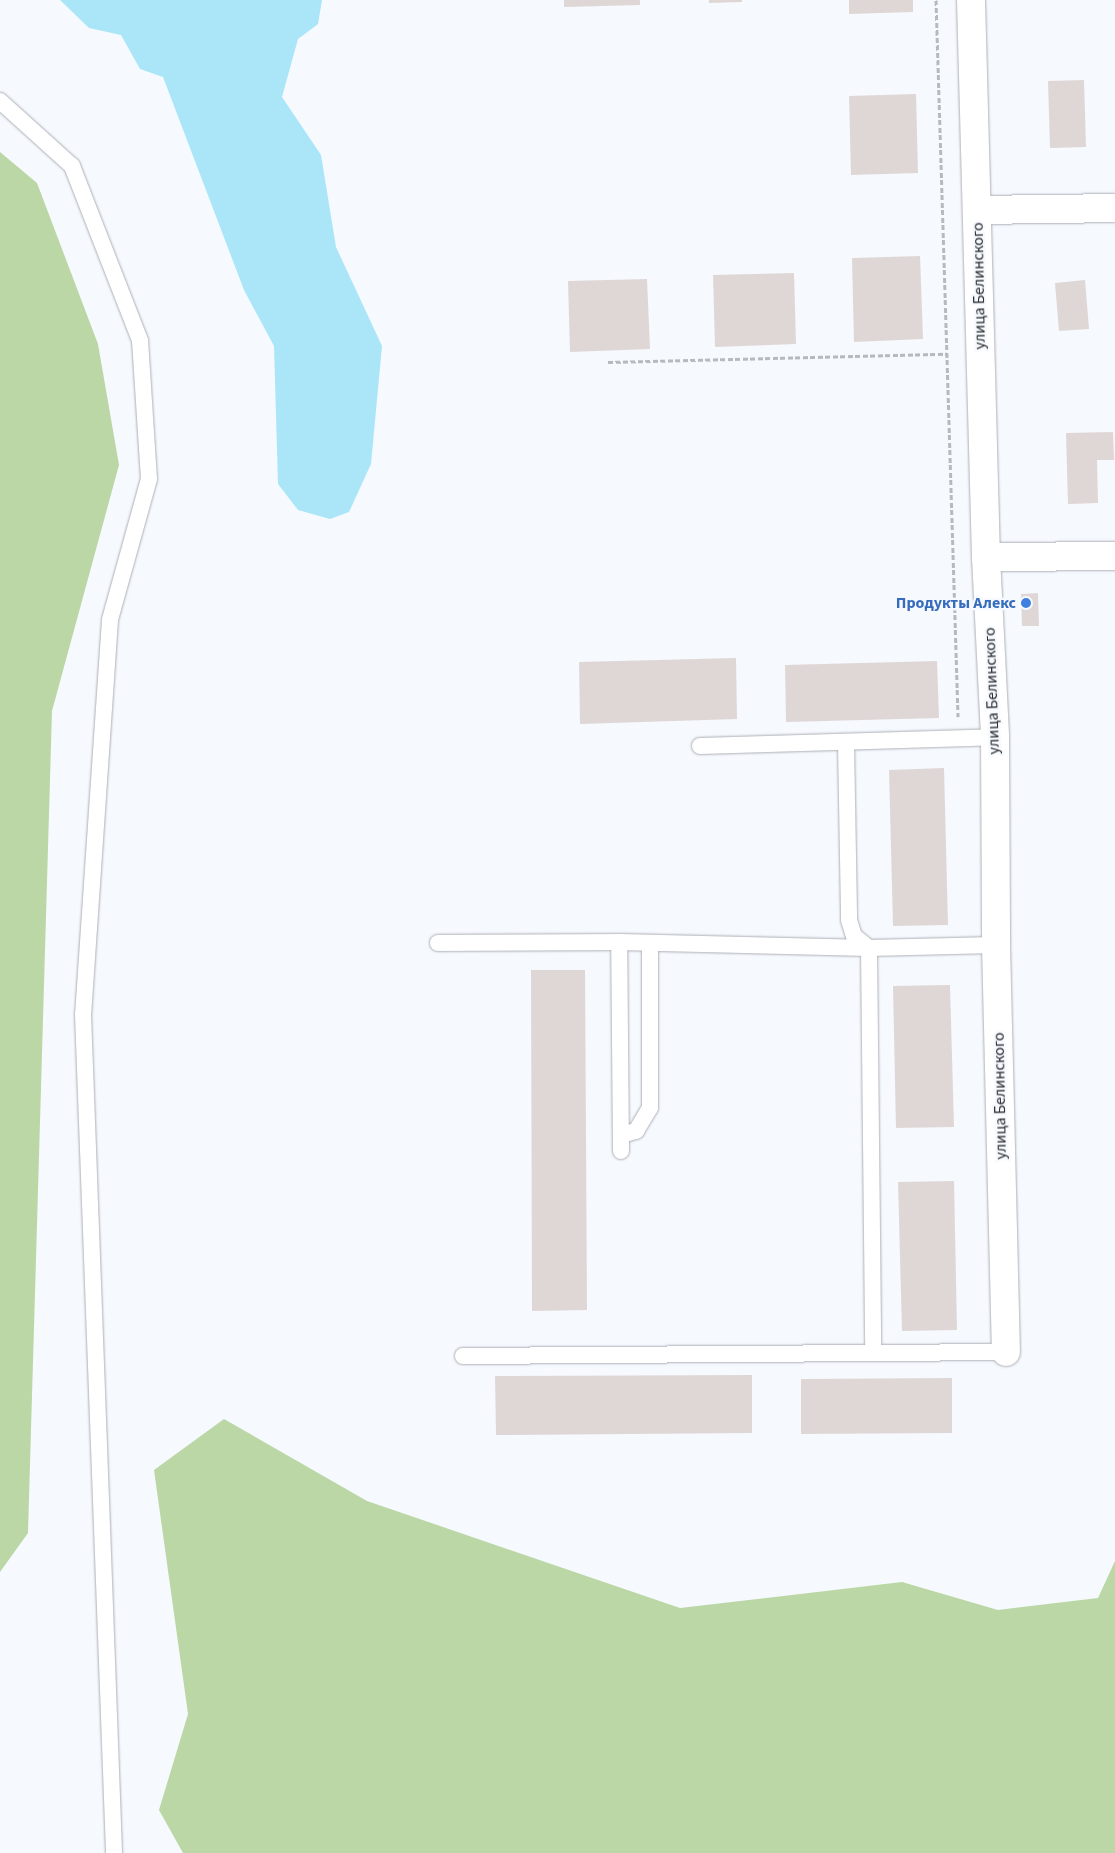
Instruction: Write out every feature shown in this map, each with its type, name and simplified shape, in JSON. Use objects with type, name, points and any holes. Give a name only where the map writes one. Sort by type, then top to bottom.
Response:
[{"type":"street","name":"улица Белинского","points":[[971,0],[986,557],[995,737],[996,945],[1006,1352]]},
{"type":"street","points":[[977,210],[1115,208]]},
{"type":"street","points":[[986,557],[1115,556]]},
{"type":"lane","points":[[0,101],[72,166],[140,340],[149,479],[110,620],[83,1014],[114,1853]]},
{"type":"lane","points":[[700,746],[995,737]]},
{"type":"lane","points":[[846,742],[849,920],[854,936],[869,948]]},
{"type":"lane","points":[[438,944],[619,942],[869,948],[996,945]]},
{"type":"lane","points":[[619,942],[621,1143],[636,1131],[650,1108],[650,944]]},
{"type":"lane","points":[[869,948],[873,1352]]},
{"type":"lane","points":[[463,1356],[1006,1352]]},
{"type":"path","points":[[936,0],[958,718]]},
{"type":"path","points":[[608,362],[947,354]]},
{"type":"green space","points":[[0,152],[37,183],[98,344],[119,465],[52,711],[28,1533],[0,1572]]},
{"type":"green space","points":[[224,1419],[367,1501],[680,1608],[902,1582],[998,1610],[1098,1598],[1115,1561],[1115,1853],[183,1853],[159,1810],[188,1714],[154,1470]]},
{"type":"water","points":[[60,0],[322,0],[318,24],[298,39],[282,97],[321,155],[336,247],[382,346],[371,464],[349,512],[330,519],[298,510],[278,484],[274,346],[244,290],[163,77],[140,69],[121,35],[89,28]]},
{"type":"building","points":[[564,0],[640,0],[640,5],[564,7]]},
{"type":"building","points":[[709,0],[742,0],[742,2],[709,3]]},
{"type":"building","points":[[849,0],[913,0],[913,12],[849,14]]},
{"type":"building","points":[[1084,80],[1086,147],[1050,148],[1048,81]]},
{"type":"building","points":[[916,94],[918,173],[851,175],[849,96]]},
{"type":"building","points":[[920,256],[923,339],[854,342],[852,258]]},
{"type":"building","points":[[794,273],[796,344],[715,347],[713,275]]},
{"type":"building","points":[[647,279],[650,349],[570,352],[568,281]]},
{"type":"building","points":[[1085,280],[1089,329],[1059,331],[1055,283]]},
{"type":"building","points":[[1113,432],[1114,460],[1097,460],[1098,503],[1068,504],[1066,433]]},
{"type":"building","points":[[1038,593],[1039,626],[1022,626],[1021,594]]},
{"type":"building","points":[[736,658],[737,719],[580,724],[579,662]]},
{"type":"building","points":[[937,661],[939,718],[786,722],[785,665]]},
{"type":"building","points":[[944,768],[948,925],[893,926],[889,770]]},
{"type":"building","points":[[531,970],[585,970],[587,1310],[532,1311]]},
{"type":"building","points":[[950,985],[954,1127],[896,1128],[893,986]]},
{"type":"building","points":[[954,1181],[957,1330],[902,1331],[898,1182]]},
{"type":"building","points":[[752,1375],[752,1433],[496,1435],[495,1376]]},
{"type":"building","points":[[952,1378],[952,1433],[801,1434],[801,1379]]},
{"type":"place","name":"Продукты Алекс","points":[[1026,603]]}]
